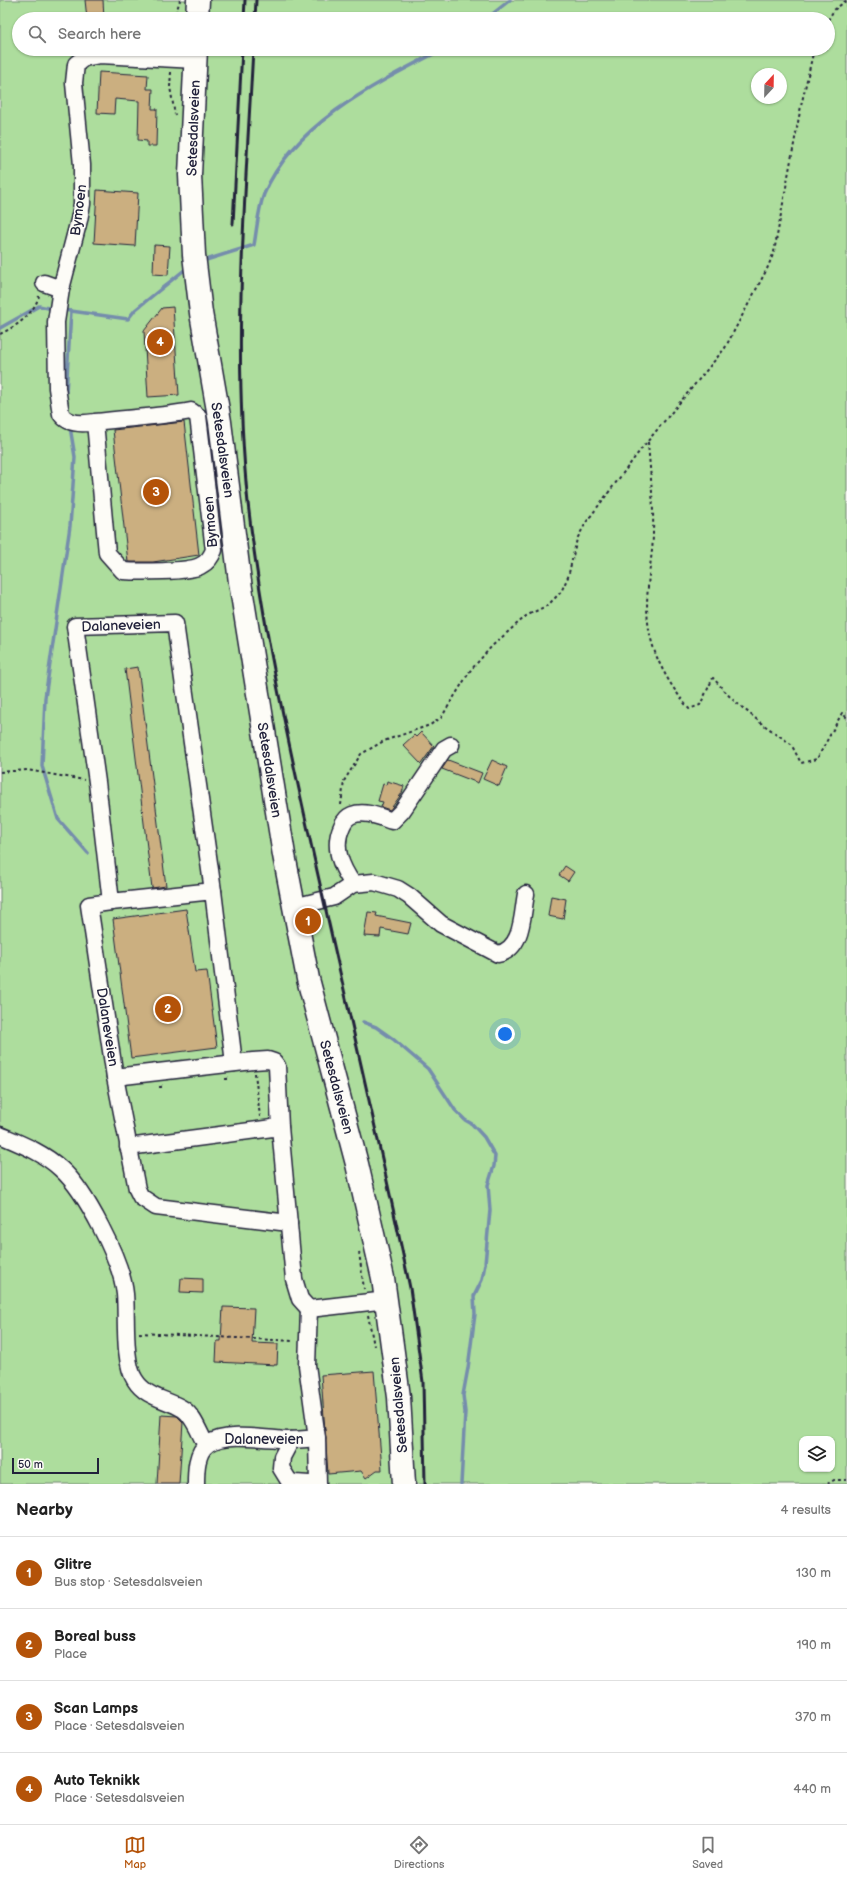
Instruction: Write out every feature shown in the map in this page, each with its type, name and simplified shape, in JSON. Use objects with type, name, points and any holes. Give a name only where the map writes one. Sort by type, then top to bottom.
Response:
[{"type":"highway","points":[[197,12],[198,0]]},
{"type":"highway","name":"Setesdalsveien","points":[[196,56],[190,175],[194,262],[201,313],[220,422],[240,582],[294,907],[314,1006],[368,1209],[387,1300],[399,1397],[404,1484]]},
{"type":"lane","name":"Bymoen","points":[[95,56],[84,58],[76,64],[74,83],[82,165],[82,204],[61,289],[56,338],[57,388],[61,414],[73,422],[95,422],[191,411],[198,416],[214,550],[209,560],[199,567],[145,572],[123,571],[107,553],[95,422]]},
{"type":"lane","name":"Bymoen","points":[[124,56],[171,58],[184,56]]},
{"type":"lane","points":[[44,283],[61,289]]},
{"type":"lane","name":"Dalaneveien","points":[[111,902],[97,782],[75,626],[175,623],[213,891],[234,1063]]},
{"type":"lane","points":[[353,884],[344,871],[338,850],[339,835],[345,820],[352,814],[363,813],[392,821],[402,811],[444,749],[452,745]]},
{"type":"lane","points":[[294,907],[334,897],[353,884],[374,882],[398,889],[441,924],[498,954],[506,952],[513,947],[517,938],[526,894]]},
{"type":"lane","name":"Dalaneveien","points":[[213,891],[89,905],[115,1077],[253,1061],[268,1060],[274,1062],[277,1066],[280,1127],[294,1279],[300,1298],[309,1309],[307,1365],[317,1438],[318,1484]]},
{"type":"lane","points":[[115,1077],[137,1189],[141,1197],[156,1207],[289,1223]]},
{"type":"lane","points":[[128,1147],[280,1127]]},
{"type":"lane","points":[[0,1135],[34,1151],[52,1162],[70,1178],[79,1191],[97,1222],[121,1270],[125,1293],[128,1353],[135,1380],[149,1394],[184,1410],[206,1445]]},
{"type":"lane","points":[[309,1309],[387,1300]]},
{"type":"lane","name":"Dalaneveien","points":[[196,1484],[196,1468],[200,1455],[206,1445],[216,1440],[229,1438],[291,1440],[317,1438]]},
{"type":"lane","points":[[291,1440],[282,1457],[281,1468],[289,1481],[309,1484]]},
{"type":"path","points":[[176,12],[180,0]]},
{"type":"path","points":[[833,12],[847,0]]},
{"type":"path","points":[[345,820],[341,804],[344,781],[361,754],[384,741],[430,725],[441,718],[470,671],[492,646],[526,616],[548,605],[561,592],[568,577],[577,539],[586,520],[648,440],[725,348],[767,269],[774,252],[801,106],[812,56]]},
{"type":"path","points":[[0,334],[16,327],[25,319],[29,311],[38,300],[44,283]]},
{"type":"path","points":[[648,440],[653,533],[647,588],[646,620],[655,657],[676,693],[689,709],[700,706],[713,678],[732,699],[761,723],[791,744],[801,763],[817,759],[842,713],[847,718]]},
{"type":"path","points":[[0,772],[27,770],[97,782]]},
{"type":"path","points":[[253,1061],[262,1130]]},
{"type":"path","points":[[127,1333],[307,1341]]},
{"type":"path","points":[[827,1484],[834,1480],[847,1480]]},
{"type":"green space","points":[[0,0],[847,0],[847,1484],[0,1484]]},
{"type":"building","points":[[85,0],[103,0],[104,12],[86,12]]},
{"type":"building","points":[[99,72],[148,75],[147,89],[153,89],[152,109],[157,109],[156,146],[147,146],[147,141],[138,140],[139,101],[115,99],[114,114],[97,113]]},
{"type":"building","points":[[97,190],[138,193],[135,246],[94,243]]},
{"type":"building","points":[[154,245],[170,246],[168,275],[153,274]]},
{"type":"building","points":[[173,307],[179,395],[148,397],[144,331],[162,308]]},
{"type":"building","points":[[184,422],[199,555],[153,562],[128,562],[113,430]]},
{"type":"building","points":[[138,667],[166,886],[152,888],[125,669]]},
{"type":"building","points":[[421,732],[434,746],[421,764],[403,745],[414,735],[416,737]]},
{"type":"building","points":[[448,760],[482,773],[478,783],[442,769]]},
{"type":"building","points":[[492,760],[507,767],[499,786],[483,779]]},
{"type":"building","points":[[387,781],[404,786],[402,793],[390,810],[381,807],[383,802],[378,801],[383,784],[386,785]]},
{"type":"building","points":[[565,866],[574,872],[568,881],[559,875]]},
{"type":"building","points":[[551,896],[566,899],[563,919],[548,916]]},
{"type":"building","points":[[186,909],[195,972],[207,971],[217,1047],[131,1058],[113,919]]},
{"type":"building","points":[[368,912],[377,913],[376,916],[411,923],[408,934],[381,929],[380,937],[364,936]]},
{"type":"building","points":[[181,1278],[203,1279],[203,1293],[180,1292]]},
{"type":"building","points":[[223,1307],[254,1308],[252,1343],[278,1344],[277,1365],[216,1362],[217,1341],[221,1341]]},
{"type":"building","points":[[374,1371],[382,1470],[377,1470],[366,1478],[361,1471],[328,1474],[321,1375]]},
{"type":"building","points":[[161,1415],[177,1416],[183,1422],[179,1484],[157,1484]]},
{"type":"waterway","points":[[495,12],[510,0]]},
{"type":"waterway","points":[[203,261],[254,245],[259,213],[264,194],[278,169],[295,146],[316,126],[365,91],[430,56]]},
{"type":"waterway","points":[[71,311],[128,319],[135,310],[188,267]]},
{"type":"waterway","points":[[0,328],[39,306],[53,309]]},
{"type":"waterway","points":[[61,310],[71,311],[66,393]]},
{"type":"waterway","points":[[70,427],[75,457],[70,526],[45,698],[42,766],[58,819],[88,853]]},
{"type":"waterway","points":[[363,1022],[376,1027],[393,1039],[428,1069],[455,1110],[465,1120],[472,1124],[484,1137],[495,1156],[494,1166],[488,1185],[490,1210],[485,1264],[482,1280],[474,1296],[475,1314],[463,1395],[465,1412],[461,1484]]},
{"type":"railway","points":[[244,12],[245,0]]},
{"type":"railway","points":[[255,12],[256,0]]},
{"type":"railway","points":[[233,224],[242,56]]},
{"type":"railway","points":[[253,56],[240,333],[243,446],[253,546],[267,632],[284,717],[410,1288],[423,1382],[425,1484]]},
{"type":"place","name":"Auto Teknikk","points":[[160,342]]},
{"type":"place","name":"Scan Lamps","points":[[156,492]]},
{"type":"place","name":"Glitre","points":[[308,921]]},
{"type":"place","name":"Boreal buss","points":[[168,1009]]}]
